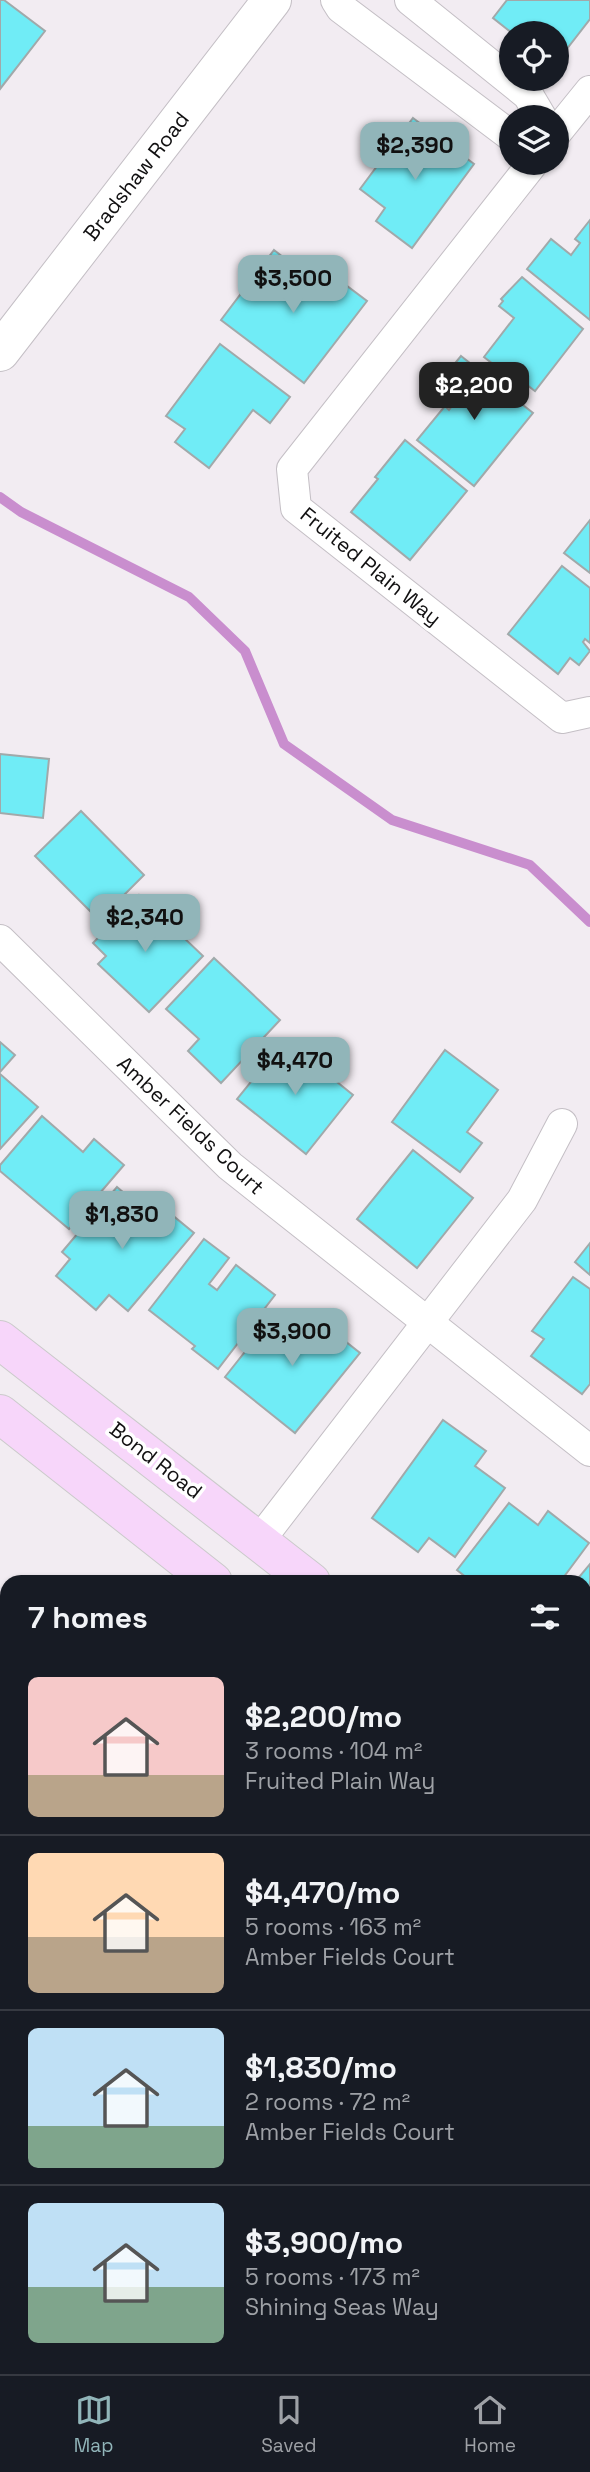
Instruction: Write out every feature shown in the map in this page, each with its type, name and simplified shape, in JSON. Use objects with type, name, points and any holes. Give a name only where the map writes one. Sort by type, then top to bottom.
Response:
[{"type":"main road","name":"Bradshaw Road","points":[[0,352],[272,0]]},
{"type":"main road","name":"Bond Road","points":[[0,1340],[302,1575]]},
{"type":"main road","points":[[0,1414],[204,1575]]},
{"type":"street","points":[[336,0],[341,8],[499,126]]},
{"type":"street","points":[[410,0],[528,95],[534,105]]},
{"type":"street","points":[[569,117],[590,91]]},
{"type":"street","name":"Fruited Plain Way","points":[[524,175],[292,469],[296,508],[562,718],[590,712]]},
{"type":"street","name":"Amber Fields Court","points":[[0,940],[230,1166],[590,1451]]},
{"type":"street","points":[[259,1541],[522,1200],[562,1124]]},
{"type":"building","points":[[0,0],[4,0],[45,31],[0,89]]},
{"type":"building","points":[[507,0],[590,0],[590,19],[569,46],[569,21],[499,23],[493,18]]},
{"type":"building","points":[[413,118],[474,164],[412,248],[376,221],[385,208],[360,189]]},
{"type":"building","points":[[590,220],[590,320],[527,269],[551,239],[571,255],[580,243],[575,239]]},
{"type":"building","points":[[274,250],[325,290],[335,277],[367,301],[304,383],[221,320]]},
{"type":"building","points":[[522,277],[583,329],[535,391],[514,375],[511,378],[484,357],[514,318],[499,306],[503,301],[501,299]]},
{"type":"building","points":[[220,344],[290,397],[270,423],[253,410],[209,468],[175,442],[185,429],[166,416]]},
{"type":"building","points":[[461,356],[533,413],[474,486],[417,440],[445,406],[449,410],[457,399],[438,384]]},
{"type":"building","points":[[405,440],[467,491],[410,560],[351,512]]},
{"type":"building","points":[[590,520],[590,573],[564,553]]},
{"type":"building","points":[[562,566],[590,588],[590,643],[585,639],[583,642],[590,651],[579,665],[570,658],[558,674],[508,634]]},
{"type":"building","points":[[0,754],[49,759],[43,818],[0,813]]},
{"type":"building","points":[[81,811],[144,875],[99,920],[35,856]]},
{"type":"building","points":[[139,895],[203,956],[149,1012],[98,964],[106,956],[93,943]]},
{"type":"building","points":[[214,958],[280,1020],[221,1083],[188,1051],[199,1039],[166,1009]]},
{"type":"building","points":[[285,1040],[353,1095],[306,1154],[237,1099]]},
{"type":"building","points":[[0,1042],[15,1055],[0,1072]]},
{"type":"building","points":[[445,1050],[498,1090],[467,1132],[482,1143],[460,1172],[392,1122]]},
{"type":"building","points":[[0,1074],[38,1107],[0,1149]]},
{"type":"building","points":[[42,1116],[83,1152],[94,1139],[124,1165],[69,1229],[0,1171],[0,1165]]},
{"type":"building","points":[[413,1150],[473,1198],[417,1268],[357,1219]]},
{"type":"building","points":[[117,1187],[146,1212],[155,1201],[194,1233],[128,1311],[109,1295],[96,1310],[56,1276],[70,1259],[62,1252]]},
{"type":"building","points":[[204,1239],[229,1258],[209,1284],[217,1290],[236,1265],[275,1295],[218,1369],[192,1349],[195,1346],[149,1310]]},
{"type":"building","points":[[590,1243],[590,1275],[575,1262]]},
{"type":"building","points":[[573,1277],[590,1289],[590,1384],[582,1394],[531,1356],[544,1339],[532,1331]]},
{"type":"building","points":[[278,1310],[306,1333],[317,1319],[360,1353],[295,1433],[225,1377]]},
{"type":"building","points":[[443,1420],[486,1451],[475,1466],[505,1488],[455,1557],[429,1538],[418,1552],[372,1518]]},
{"type":"building","points":[[509,1503],[538,1525],[548,1511],[589,1543],[565,1575],[463,1575],[457,1570]]},
{"type":"building","points":[[590,1564],[590,1575],[581,1575]]},
{"type":"waterway","points":[[0,497],[21,512],[189,597],[245,651],[284,744],[392,820],[530,865],[590,922]]}]
